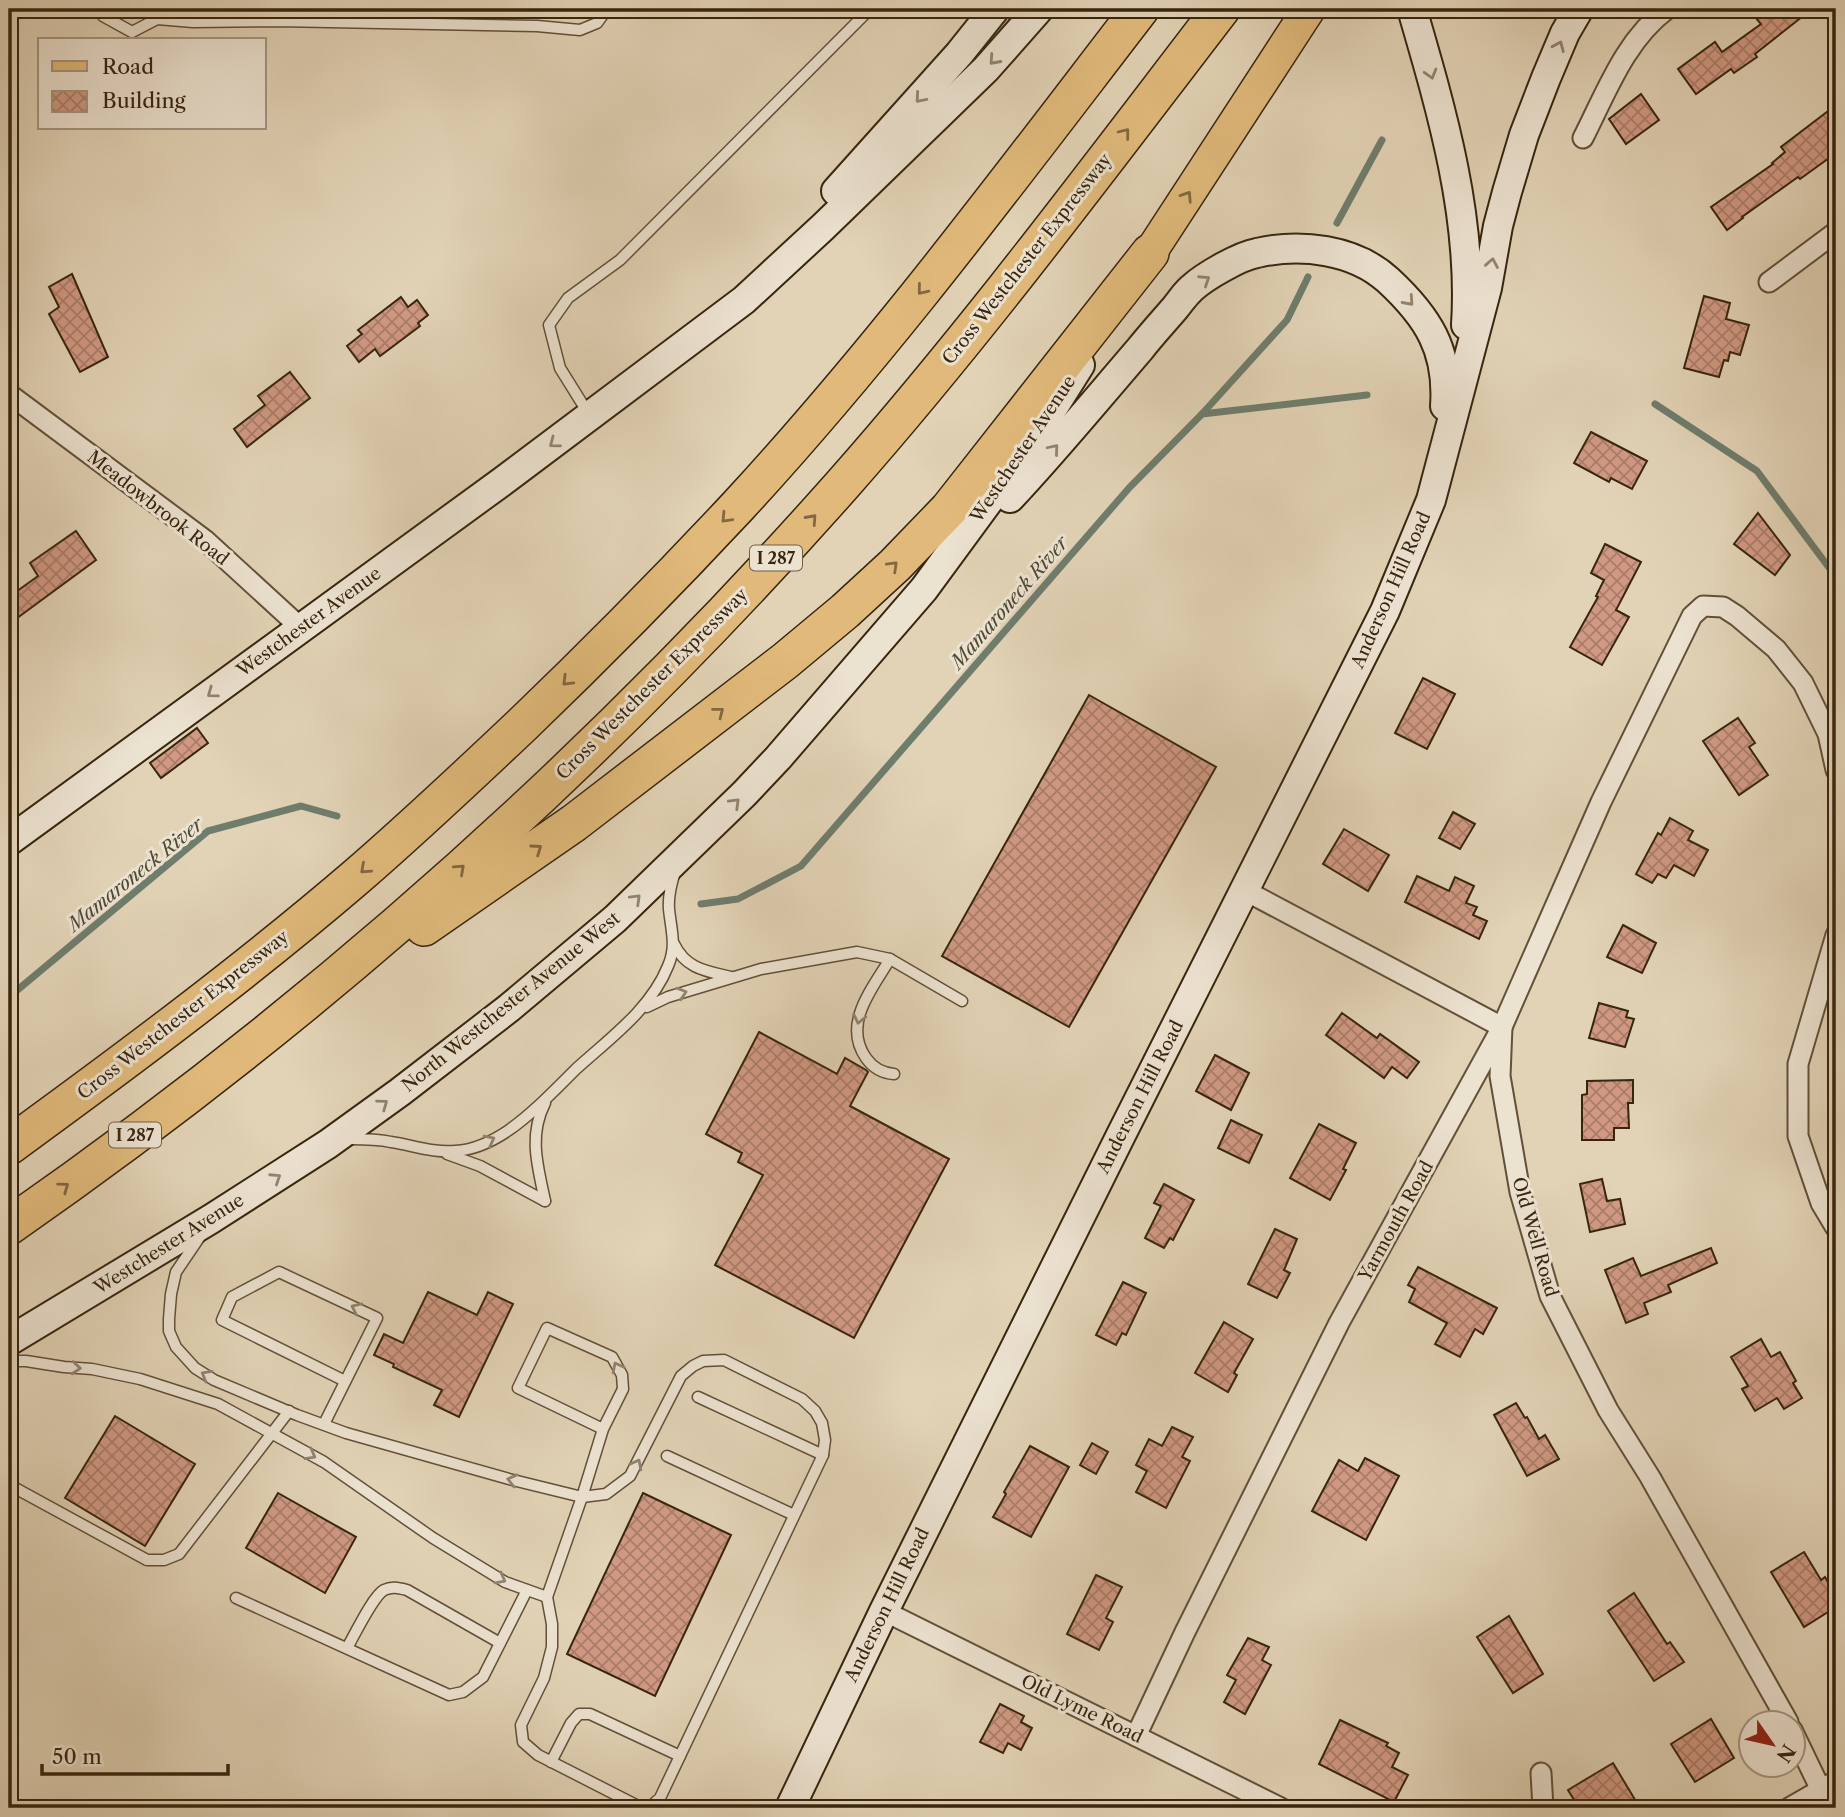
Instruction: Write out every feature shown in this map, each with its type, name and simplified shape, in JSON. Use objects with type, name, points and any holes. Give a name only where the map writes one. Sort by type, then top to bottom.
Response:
[{"type":"highway","points":[[965,237],[1110,9]]},
{"type":"highway","name":"Cross Westchester Expressway","points":[[9,1146],[145,1046],[286,936],[357,876],[487,758],[614,635],[739,504],[855,372],[965,237],[1140,9]]},
{"type":"highway","name":"Cross Westchester Expressway","points":[[9,1226],[259,1041],[386,934],[530,805],[659,680],[844,482],[958,348],[1221,9]]},
{"type":"highway","points":[[259,1041],[574,823],[785,661],[845,611],[895,565],[949,509],[1150,253]]},
{"type":"main road","points":[[600,409],[777,250],[841,186],[951,63],[995,9]]},
{"type":"main road","points":[[600,409],[744,300],[986,69],[1039,9]]},
{"type":"main road","name":"Westchester Avenue","points":[[686,850],[778,758],[924,589],[1029,446],[1150,253],[1309,9]]},
{"type":"main road","name":"Anderson Hill Road","points":[[790,1808],[884,1611],[1346,691],[1385,611],[1431,499],[1457,405],[1468,300],[1465,238],[1457,182],[1438,100],[1412,9]]},
{"type":"main road","name":"Anderson Hill Road","points":[[1462,376],[1487,288],[1498,226],[1524,135],[1555,55],[1579,9]]},
{"type":"main road","points":[[924,589],[1038,468],[1192,288],[1226,266],[1255,253],[1310,248],[1333,253],[1355,260],[1381,274],[1404,295],[1424,318],[1434,335],[1444,369],[1446,400],[1441,461]]},
{"type":"main road","name":"Westchester Avenue","points":[[9,841],[600,409]]},
{"type":"main road","name":"North Westchester Avenue West","points":[[328,1144],[509,1008],[615,919],[686,850]]},
{"type":"main road","name":"Westchester Avenue","points":[[9,1341],[211,1219],[328,1144]]},
{"type":"street","points":[[1583,138],[1631,45],[1652,20],[1667,9]]},
{"type":"street","points":[[1769,282],[1836,232]]},
{"type":"street","name":"Meadowbrook Road","points":[[9,394],[205,540],[301,628]]},
{"type":"street","name":"Yarmouth Road","points":[[1136,1736],[1339,1323],[1503,1027],[1601,802],[1692,616],[1703,606],[1723,607],[1737,615],[1776,649],[1803,683],[1828,734],[1836,770]]},
{"type":"street","points":[[1244,890],[1503,1027]]},
{"type":"street","points":[[1836,935],[1798,1064],[1798,1136],[1821,1203],[1836,1228]]},
{"type":"street","name":"Old Well Road","points":[[1503,1027],[1500,1076],[1520,1192],[1550,1296],[1608,1410],[1650,1477],[1780,1708]]},
{"type":"street","name":"Old Lyme Road","points":[[884,1611],[1280,1808]]},
{"type":"street","points":[[1806,1750],[1829,1786],[1836,1805]]},
{"type":"street","points":[[1541,1773],[1543,1808]]},
{"type":"street","points":[[1789,1808],[1829,1786]]},
{"type":"lane","points":[[99,9],[103,16],[132,32],[160,14],[193,22],[537,26],[580,30],[597,23],[607,9]]},
{"type":"lane","points":[[600,409],[560,368],[549,325],[568,298],[620,260],[870,9]]},
{"type":"lane","points":[[328,1144],[349,1139],[370,1139],[456,1152],[474,1148],[509,1130],[635,1014],[660,984],[674,950],[669,889],[686,850]]},
{"type":"lane","points":[[674,943],[680,956],[687,962],[709,972],[731,977]]},
{"type":"lane","points":[[635,1014],[654,1002],[761,968],[857,951],[890,959],[962,1001]]},
{"type":"lane","points":[[890,959],[862,1008],[857,1022],[857,1035],[868,1061],[879,1070],[894,1074]]},
{"type":"lane","points":[[436,1151],[480,1166],[545,1201],[536,1165],[535,1147],[540,1114],[550,1094]]},
{"type":"lane","points":[[211,1219],[176,1272],[171,1294],[169,1331],[176,1347],[195,1368],[214,1380],[346,1433],[496,1476],[582,1497],[606,1494],[630,1476],[681,1376],[702,1361],[724,1360],[802,1399],[814,1411],[822,1423],[825,1440],[823,1455],[660,1798],[651,1806],[638,1806],[538,1755],[523,1742],[521,1725],[544,1678],[552,1647],[552,1624],[547,1597],[582,1497],[603,1429],[623,1389],[622,1375],[612,1357],[547,1328],[518,1388],[603,1429]]},
{"type":"lane","points":[[324,1424],[376,1318],[279,1272],[232,1297],[222,1320],[345,1381]]},
{"type":"lane","points":[[9,1361],[92,1369],[140,1379],[218,1404],[324,1462],[433,1538],[505,1582],[547,1597]]},
{"type":"lane","points":[[698,1397],[823,1455]]},
{"type":"lane","points":[[15,1488],[147,1560],[164,1559],[179,1554],[289,1412]]},
{"type":"lane","points":[[667,1456],[794,1515]]},
{"type":"lane","points":[[347,1648],[378,1596],[383,1590],[396,1587],[407,1590],[500,1643]]},
{"type":"lane","points":[[236,1598],[449,1695],[463,1692],[483,1677],[527,1590]]},
{"type":"lane","points":[[9,1622],[9,1640]]},
{"type":"lane","points":[[551,1762],[571,1723],[579,1714],[590,1714],[680,1756]]},
{"type":"building","points":[[1766,9],[1812,9],[1755,54],[1757,57],[1734,73],[1731,69],[1696,94],[1678,69],[1715,42],[1722,52],[1761,24],[1755,17]]},
{"type":"building","points":[[1641,94],[1659,120],[1626,144],[1609,119]]},
{"type":"building","points":[[1836,105],[1836,153],[1800,179],[1798,177],[1727,230],[1711,207],[1773,164],[1785,152],[1781,147]]},
{"type":"building","points":[[72,274],[108,357],[80,372],[49,314],[59,307],[49,287]]},
{"type":"building","points":[[1704,296],[1730,303],[1726,319],[1749,325],[1740,355],[1730,352],[1728,361],[1724,360],[1719,377],[1684,368]]},
{"type":"building","points":[[401,297],[408,307],[417,300],[428,315],[418,323],[420,326],[380,356],[375,349],[359,362],[347,346],[362,334],[358,330]]},
{"type":"building","points":[[290,372],[310,398],[247,447],[234,429],[265,405],[258,396]]},
{"type":"building","points":[[1591,432],[1647,461],[1632,489],[1611,478],[1609,482],[1574,463]]},
{"type":"building","points":[[1758,513],[1790,555],[1775,575],[1734,544]]},
{"type":"building","points":[[76,531],[96,560],[9,624],[9,597],[38,576],[30,563]]},
{"type":"building","points":[[1605,544],[1641,562],[1616,610],[1629,617],[1602,665],[1570,647],[1598,597],[1596,596],[1604,580],[1591,573]]},
{"type":"building","points":[[1423,678],[1455,694],[1427,749],[1395,733]]},
{"type":"building","points":[[1089,695],[1216,767],[1069,1027],[942,956]]},
{"type":"building","points":[[1738,718],[1755,743],[1749,747],[1768,775],[1739,795],[1703,741]]},
{"type":"building","points":[[197,728],[208,743],[161,778],[150,763]]},
{"type":"building","points":[[1453,812],[1475,824],[1460,849],[1439,838]]},
{"type":"building","points":[[1670,818],[1693,831],[1688,840],[1708,850],[1694,876],[1674,865],[1666,878],[1658,874],[1652,883],[1636,874],[1658,833],[1661,835]]},
{"type":"building","points":[[1344,829],[1389,855],[1368,891],[1323,864]]},
{"type":"building","points":[[1417,876],[1449,891],[1455,877],[1474,886],[1466,903],[1477,907],[1473,915],[1487,921],[1479,939],[1405,902]]},
{"type":"building","points":[[1623,925],[1656,943],[1642,973],[1607,957]]},
{"type":"building","points":[[1599,1003],[1628,1011],[1626,1017],[1634,1019],[1625,1047],[1589,1038]]},
{"type":"building","points":[[1342,1013],[1377,1038],[1380,1034],[1419,1062],[1407,1078],[1392,1067],[1384,1078],[1326,1035]]},
{"type":"building","points":[[759,1032],[837,1074],[845,1058],[866,1070],[868,1072],[850,1106],[949,1159],[854,1338],[715,1265],[763,1175],[738,1162],[742,1153],[706,1134]]},
{"type":"building","points":[[1215,1055],[1249,1073],[1231,1110],[1196,1091]]},
{"type":"building","points":[[1633,1080],[1633,1103],[1628,1103],[1629,1128],[1614,1128],[1614,1140],[1582,1140],[1582,1095],[1587,1094],[1587,1081]]},
{"type":"building","points":[[1231,1120],[1262,1135],[1249,1163],[1218,1148]]},
{"type":"building","points":[[1319,1124],[1356,1143],[1343,1169],[1346,1170],[1330,1200],[1290,1178]]},
{"type":"building","points":[[1602,1179],[1607,1201],[1620,1199],[1625,1224],[1590,1232],[1580,1184]]},
{"type":"building","points":[[1164,1184],[1194,1200],[1173,1240],[1170,1238],[1164,1248],[1145,1238],[1161,1206],[1154,1203]]},
{"type":"building","points":[[1275,1229],[1297,1239],[1284,1270],[1290,1273],[1277,1298],[1248,1284]]},
{"type":"building","points":[[1711,1248],[1717,1263],[1668,1285],[1671,1292],[1644,1303],[1648,1314],[1626,1323],[1605,1270],[1633,1258],[1641,1276]]},
{"type":"building","points":[[1418,1267],[1497,1308],[1483,1334],[1475,1329],[1460,1357],[1435,1344],[1447,1323],[1409,1302],[1415,1289],[1408,1285]]},
{"type":"building","points":[[1123,1282],[1146,1293],[1126,1335],[1122,1333],[1116,1345],[1096,1335]]},
{"type":"building","points":[[428,1292],[477,1315],[488,1292],[513,1304],[459,1417],[434,1405],[442,1390],[374,1355],[384,1334],[403,1343]]},
{"type":"building","points":[[1224,1322],[1253,1339],[1234,1373],[1237,1375],[1228,1392],[1195,1373]]},
{"type":"building","points":[[1761,1339],[1771,1357],[1780,1352],[1802,1398],[1784,1409],[1777,1398],[1755,1411],[1742,1389],[1748,1386],[1731,1357]]},
{"type":"building","points":[[1516,1403],[1539,1439],[1545,1435],[1559,1459],[1527,1476],[1494,1415]]},
{"type":"building","points":[[115,1416],[195,1464],[145,1546],[65,1498]]},
{"type":"building","points":[[1172,1427],[1193,1437],[1182,1457],[1190,1461],[1166,1508],[1136,1492],[1147,1471],[1136,1465],[1149,1439],[1162,1446]]},
{"type":"building","points":[[1092,1443],[1108,1452],[1096,1474],[1080,1465]]},
{"type":"building","points":[[1030,1446],[1069,1467],[1031,1537],[993,1517]]},
{"type":"building","points":[[1365,1458],[1399,1476],[1366,1540],[1312,1511],[1339,1460],[1358,1471]]},
{"type":"building","points":[[278,1493],[356,1537],[325,1593],[246,1548]]},
{"type":"building","points":[[643,1493],[731,1535],[655,1696],[567,1654]]},
{"type":"building","points":[[1804,1552],[1821,1580],[1825,1577],[1836,1596],[1836,1607],[1804,1627],[1771,1572]]},
{"type":"building","points":[[1096,1575],[1122,1587],[1106,1618],[1113,1622],[1099,1650],[1067,1634]]},
{"type":"building","points":[[1634,1593],[1667,1644],[1670,1642],[1684,1662],[1654,1681],[1608,1611]]},
{"type":"building","points":[[1509,1616],[1543,1674],[1513,1693],[1477,1637]]},
{"type":"building","points":[[1248,1638],[1269,1647],[1262,1660],[1271,1665],[1245,1714],[1224,1702],[1236,1680],[1227,1675]]},
{"type":"building","points":[[1000,1704],[1024,1716],[1021,1722],[1032,1728],[1021,1750],[1008,1743],[1003,1753],[980,1742]]},
{"type":"building","points":[[1711,1719],[1734,1758],[1695,1782],[1671,1744]]},
{"type":"building","points":[[1340,1720],[1388,1743],[1386,1746],[1399,1753],[1392,1767],[1408,1775],[1394,1802],[1319,1764]]},
{"type":"building","points":[[1613,1763],[1640,1808],[1579,1808],[1568,1790]]},
{"type":"waterway","name":"Mamaroneck River","points":[[1337,223],[1382,140]]},
{"type":"waterway","name":"Mamaroneck River","points":[[701,904],[738,899],[801,866],[1129,488],[1202,414],[1287,320],[1308,277]]},
{"type":"waterway","points":[[1202,414],[1367,395]]},
{"type":"waterway","points":[[1655,404],[1757,471],[1836,577]]},
{"type":"waterway","name":"Mamaroneck River","points":[[9,997],[208,831],[301,806],[337,816]]}]
